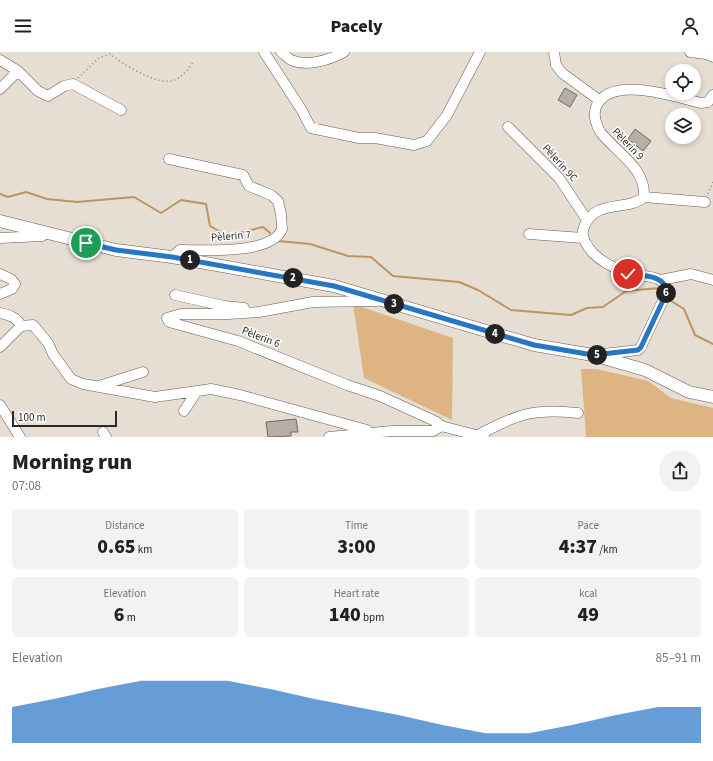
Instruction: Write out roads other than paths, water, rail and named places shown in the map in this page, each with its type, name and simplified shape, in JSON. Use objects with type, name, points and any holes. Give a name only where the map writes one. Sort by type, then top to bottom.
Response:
[{"type":"main road","points":[[0,221],[116,250],[172,257],[334,286],[534,345],[593,355],[645,370],[689,392],[713,397]]},
{"type":"street","points":[[264,52],[301,109],[310,128],[359,138],[375,138],[414,145],[427,141],[447,115],[480,52]]},
{"type":"street","points":[[281,52],[292,60],[315,62],[332,60],[344,52]]},
{"type":"street","points":[[554,52],[556,65],[562,73],[599,100],[608,93],[624,90],[638,90],[701,103],[711,102]]},
{"type":"street","points":[[690,52],[706,54],[713,57]]},
{"type":"street","points":[[0,60],[18,72],[38,91],[48,96],[64,86],[72,84],[121,110]]},
{"type":"street","points":[[0,89],[18,72]]},
{"type":"street","name":"Pèlerin 9","points":[[599,100],[595,110],[600,132],[636,169],[644,190],[644,197]]},
{"type":"street","name":"Pèlerin 9C","points":[[508,127],[559,178],[587,220]]},
{"type":"street","name":"Pèlerin 7","points":[[169,159],[243,175],[249,186],[271,195],[278,201],[282,229],[270,241],[257,246],[180,250],[172,257]]},
{"type":"street","points":[[705,202],[644,197],[640,201],[611,206],[596,212],[587,220],[583,229],[583,238],[593,253],[608,264],[628,274],[661,280],[691,274],[713,280]]},
{"type":"street","points":[[0,238],[42,236],[46,233]]},
{"type":"street","points":[[529,234],[583,238]]},
{"type":"street","points":[[0,274],[11,279],[15,284],[12,289],[0,294]]},
{"type":"street","points":[[593,355],[638,350],[641,347],[667,292],[666,287],[661,280]]},
{"type":"street","points":[[175,296],[260,312]]},
{"type":"street","name":"Pèlerin 6","points":[[385,301],[313,302],[260,312],[181,314],[167,318],[169,322],[238,341],[347,385],[380,396],[437,422],[441,426]]},
{"type":"street","points":[[0,313],[12,316],[19,321],[21,326]]},
{"type":"street","points":[[0,347],[21,326],[33,325],[48,342],[53,354],[71,379],[83,384],[155,397],[211,389],[376,432]]},
{"type":"street","points":[[97,387],[143,372]]},
{"type":"street","points":[[184,411],[197,390]]},
{"type":"street","points":[[329,437],[376,432],[433,431],[441,426],[482,436],[524,413],[559,411],[578,413]]},
{"type":"street","points":[[2,412],[20,437]]},
{"type":"waterway","points":[[0,194],[8,197],[26,192],[47,199],[77,202],[134,197],[161,213],[181,200],[206,204],[210,226],[228,236],[263,227],[270,233]]},
{"type":"waterway","points":[[278,241],[310,244],[348,256],[371,257],[393,276],[459,282],[478,290],[511,310],[571,315],[587,308],[603,307],[626,291],[660,288],[662,290]]},
{"type":"waterway","points":[[668,299],[684,309],[695,335],[713,344]]}]
